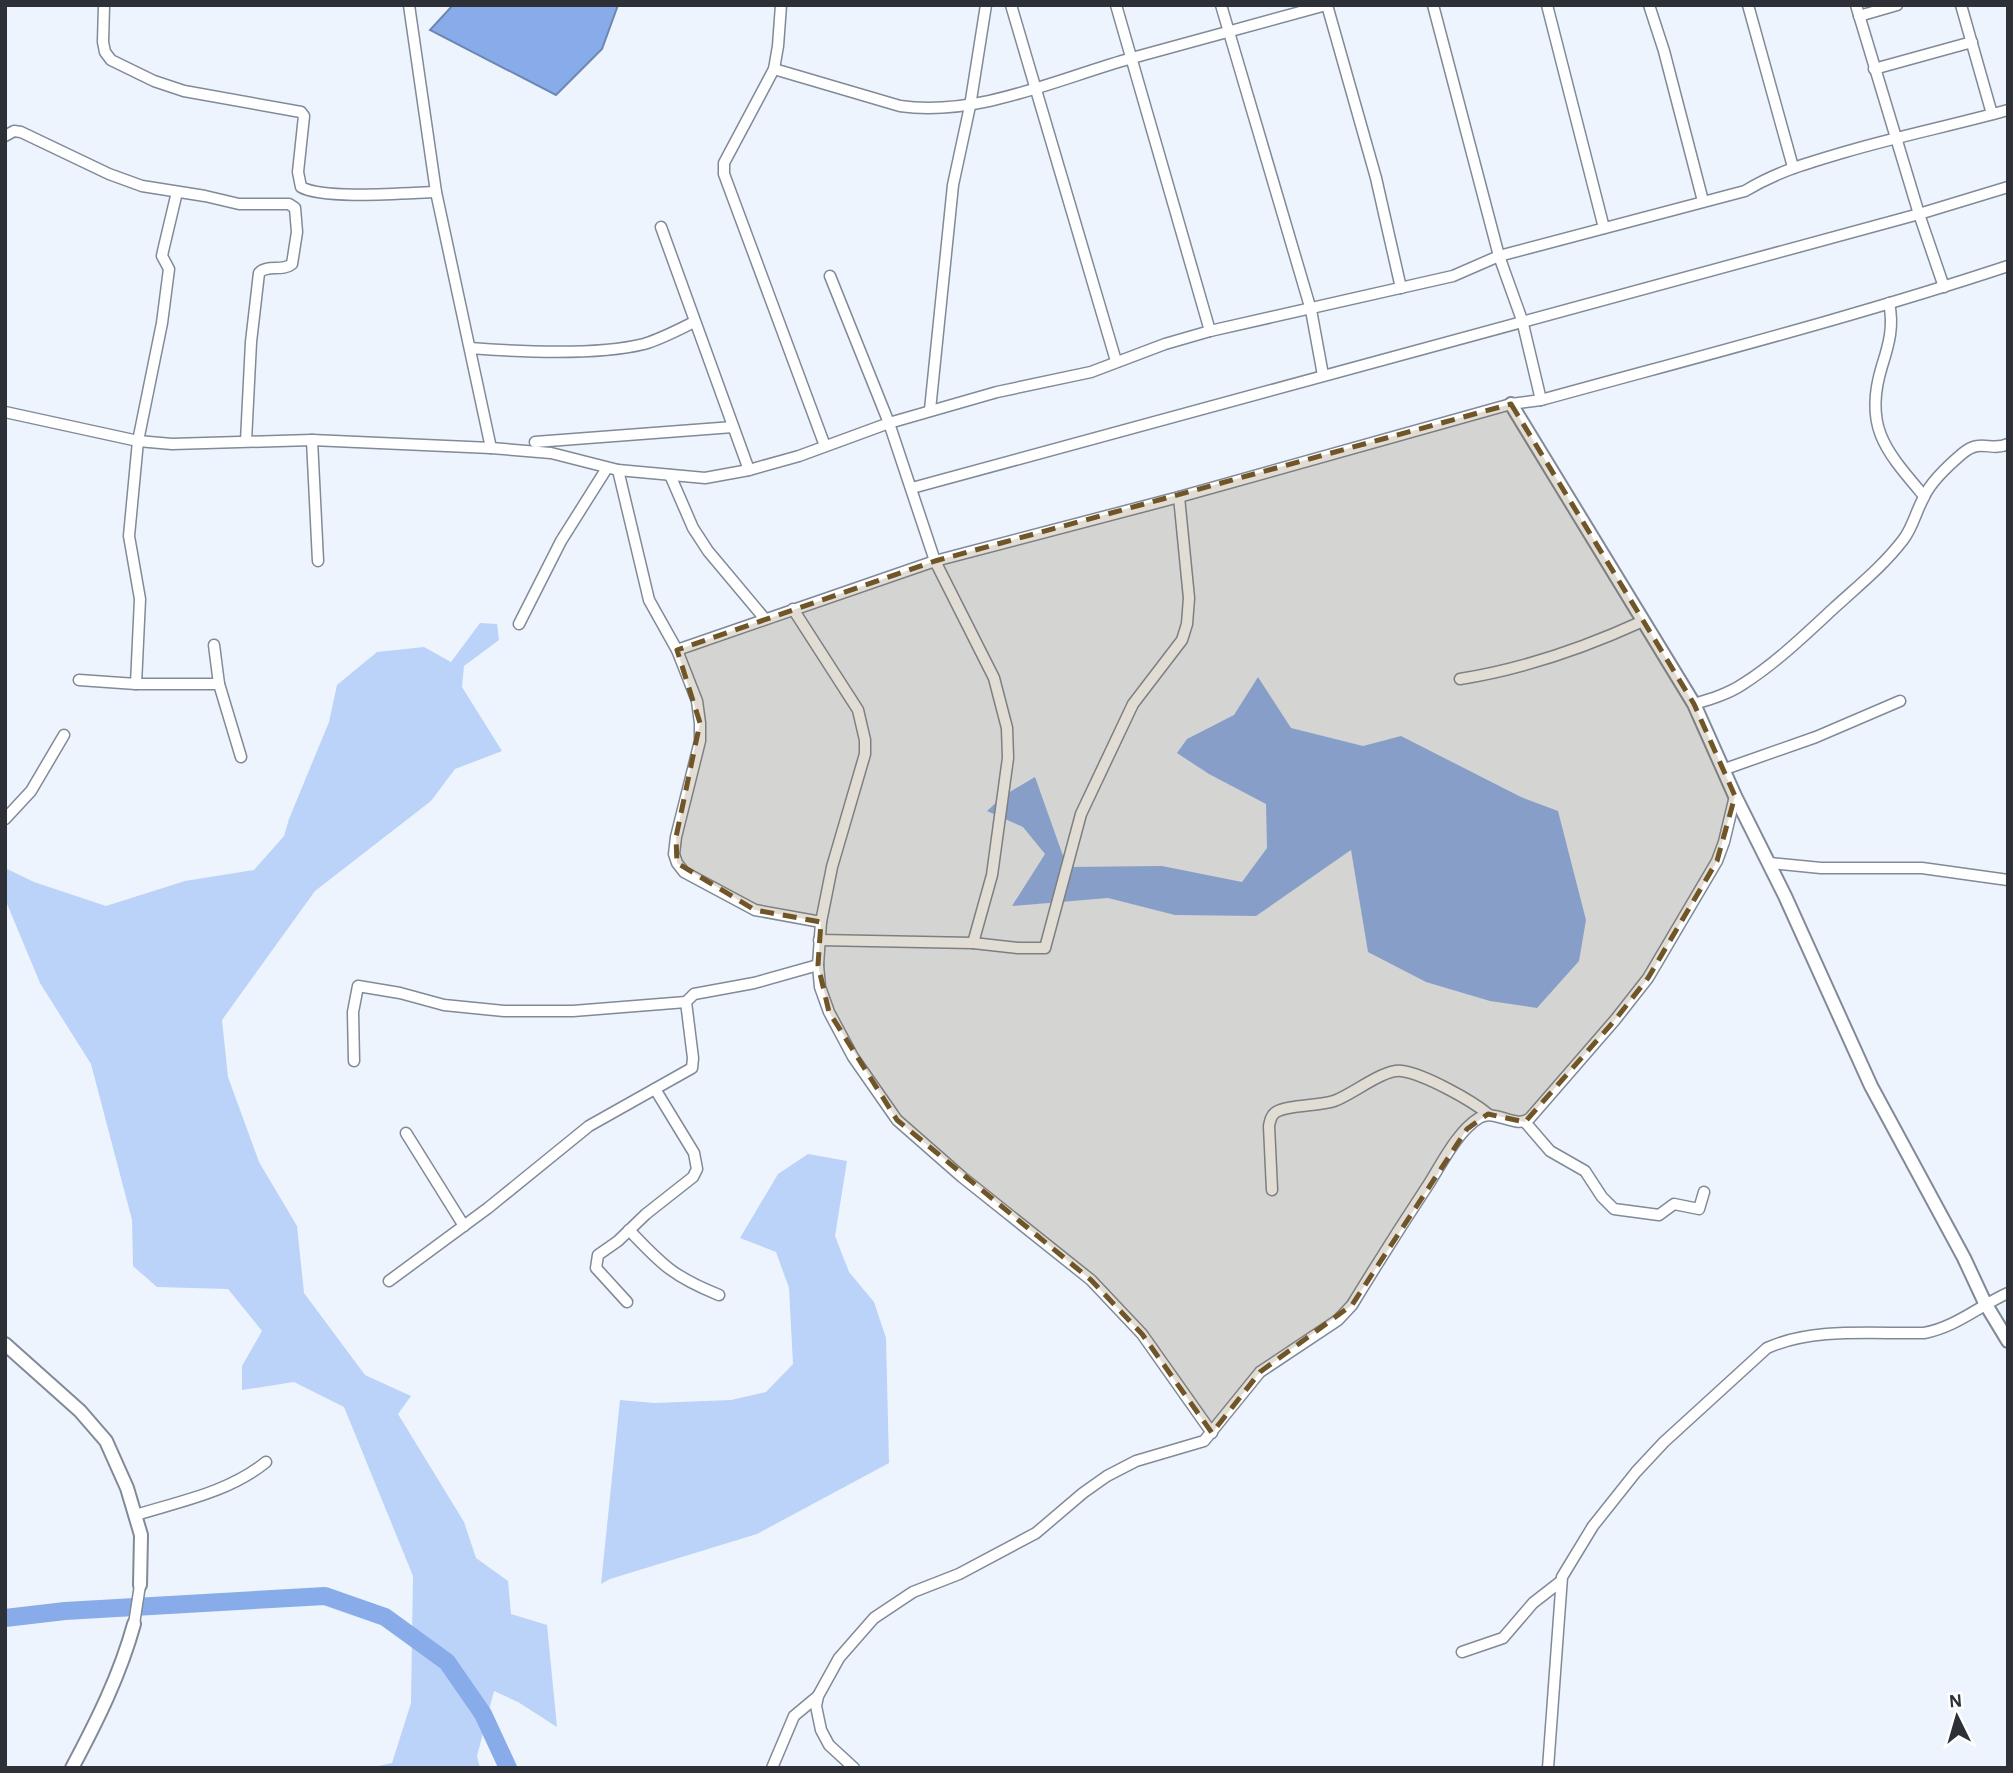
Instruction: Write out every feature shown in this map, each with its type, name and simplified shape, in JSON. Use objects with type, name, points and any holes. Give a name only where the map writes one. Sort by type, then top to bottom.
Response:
[{"type":"street","points":[[104,5],[103,42],[111,60],[154,81],[184,91],[301,112],[304,116],[298,172],[301,187],[306,190],[335,194],[436,192]]},
{"type":"street","points":[[409,5],[436,192],[491,448]]},
{"type":"street","points":[[781,5],[774,69],[724,163],[724,174],[825,446]]},
{"type":"street","points":[[930,410],[953,185],[970,106],[986,5]]},
{"type":"street","points":[[1011,5],[1116,361]]},
{"type":"street","points":[[1116,5],[1210,331]]},
{"type":"street","points":[[1222,5],[1311,310],[1323,375]]},
{"type":"street","points":[[774,69],[900,106],[918,109],[970,106],[1131,58],[1327,5],[1376,178],[1401,288]]},
{"type":"street","points":[[1433,5],[1499,256],[1522,320],[1541,400]]},
{"type":"street","points":[[1547,5],[1604,228]]},
{"type":"street","points":[[1650,5],[1703,201]]},
{"type":"street","points":[[1748,5],[1793,167]]},
{"type":"street","points":[[1897,5],[1857,11],[1944,287]]},
{"type":"street","points":[[1961,5],[1992,114]]},
{"type":"street","points":[[1874,69],[1972,42]]},
{"type":"street","points":[[5,412],[138,441],[202,445],[312,440],[491,448],[551,453],[618,470],[705,478],[750,470],[930,410],[1091,372],[1116,361],[1210,331],[1453,276],[1499,256],[1745,191],[1771,175],[1793,167],[1895,137],[2008,110]]},
{"type":"street","points":[[5,136],[14,131],[21,132],[129,182],[239,204],[291,205],[296,211],[295,254],[292,264],[285,268],[264,269],[259,274],[250,342],[246,441]]},
{"type":"street","points":[[912,488],[1919,214],[2008,187]]},
{"type":"street","points":[[136,684],[140,599],[129,536],[138,441],[162,323],[169,269],[162,256],[177,192]]},
{"type":"street","points":[[661,227],[750,470]]},
{"type":"street","points":[[677,650],[935,561],[1179,497],[1511,404],[1541,400],[1889,303],[2008,266]]},
{"type":"street","points":[[830,276],[889,423],[935,561],[994,678],[1007,729],[1008,758],[992,875],[973,943]]},
{"type":"street","points":[[1889,303],[1892,333],[1875,394],[1874,412],[1878,431],[1886,447],[1924,496]]},
{"type":"street","points":[[470,348],[516,351],[627,347],[661,338],[694,322]]},
{"type":"street","points":[[1511,404],[1694,704],[1735,796],[1770,863],[1871,1086],[1964,1258],[1985,1303],[2008,1341]]},
{"type":"street","points":[[535,442],[733,427]]},
{"type":"street","points":[[312,440],[318,561]]},
{"type":"street","points":[[1694,704],[1720,696],[1743,684],[1819,623],[1885,562],[1905,537],[1924,496],[1964,452],[1985,443],[1996,447],[2008,444]]},
{"type":"street","points":[[519,624],[561,541],[607,468]]},
{"type":"street","points":[[618,470],[649,600],[677,650],[696,701],[701,723],[700,741],[676,837],[674,855],[677,863],[684,872],[755,910],[821,922]]},
{"type":"street","points":[[670,475],[693,528],[708,551],[765,619]]},
{"type":"street","points":[[819,940],[973,943],[1045,948],[1085,803],[1133,704],[1182,640],[1187,624],[1189,598],[1179,497]]},
{"type":"street","points":[[793,609],[858,710],[865,740],[866,754],[832,867],[821,922],[817,965],[820,987],[829,1012],[853,1057],[897,1120],[961,1177],[1091,1280],[1142,1334],[1212,1433]]},
{"type":"street","points":[[1460,679],[1498,673],[1553,657],[1643,621]]},
{"type":"street","points":[[214,645],[219,684],[240,757]]},
{"type":"street","points":[[79,680],[136,684],[219,684]]},
{"type":"street","points":[[1725,769],[1816,737],[1900,701]]},
{"type":"street","points":[[5,819],[32,791],[64,735]]},
{"type":"street","points":[[1525,1122],[1615,1020],[1648,978],[1717,861],[1735,796]]},
{"type":"street","points":[[1770,863],[1821,868],[1923,868],[2008,880]]},
{"type":"street","points":[[354,1060],[354,1012],[358,986],[400,993],[444,1005],[503,1011],[573,1011],[686,1002],[694,995],[754,983],[817,965]]},
{"type":"street","points":[[389,1281],[464,1226],[589,1126],[692,1068],[694,1063],[686,1002]]},
{"type":"street","points":[[1272,1190],[1269,1126],[1271,1118],[1279,1111],[1334,1101],[1387,1074],[1402,1071],[1444,1087],[1475,1103],[1488,1114],[1525,1122],[1550,1151],[1585,1171],[1602,1197],[1614,1209],[1659,1215],[1674,1204],[1699,1209],[1704,1192]]},
{"type":"street","points":[[627,1302],[596,1268],[598,1255],[693,1177],[697,1169],[694,1153],[655,1089]]},
{"type":"street","points":[[854,1768],[829,1745],[821,1730],[816,1706],[818,1696],[839,1658],[858,1634],[895,1603],[931,1583],[959,1574],[1036,1533],[1107,1476],[1136,1461],[1197,1445],[1212,1433],[1259,1372],[1338,1320],[1352,1306],[1443,1161],[1467,1129],[1488,1114]]},
{"type":"street","points":[[405,1133],[464,1226]]},
{"type":"street","points":[[629,1230],[661,1264],[687,1282],[719,1295]]},
{"type":"street","points":[[1462,1652],[1503,1638],[1533,1603],[1560,1582],[1594,1526],[1636,1472],[1664,1442],[1767,1348],[1782,1341],[1806,1336],[1924,1333],[1943,1329],[1964,1319],[1985,1303],[2008,1293]]},
{"type":"street","points":[[5,1344],[80,1411],[106,1441],[127,1488],[141,1535],[140,1585],[134,1624],[124,1660],[96,1723],[72,1768]]},
{"type":"street","points":[[136,1515],[233,1485],[267,1462]]},
{"type":"street","points":[[1548,1768],[1560,1582]]},
{"type":"street","points":[[772,1768],[794,1716],[818,1696]]},
{"type":"highlighted area","points":[[1511,404],[1694,704],[1735,796],[1717,861],[1648,978],[1615,1020],[1525,1122],[1488,1114],[1467,1129],[1352,1305],[1260,1372],[1212,1433],[1142,1334],[1091,1280],[897,1120],[829,1012],[818,965],[821,922],[755,910],[677,863],[676,837],[700,723],[677,650],[935,561]]},
{"type":"shaded area","points":[[453,5],[618,5],[602,49],[556,95],[430,30]]},
{"type":"shaded area","points":[[480,623],[497,624],[499,640],[464,666],[462,687],[502,751],[455,769],[431,801],[315,891],[222,1020],[228,1077],[259,1162],[297,1226],[304,1293],[365,1375],[411,1396],[398,1414],[464,1522],[476,1558],[508,1581],[511,1614],[547,1625],[557,1727],[518,1702],[494,1691],[477,1756],[480,1768],[369,1768],[392,1763],[411,1703],[413,1576],[344,1407],[294,1382],[242,1390],[242,1366],[262,1331],[228,1289],[157,1287],[133,1266],[132,1220],[91,1064],[40,983],[5,899],[5,868],[34,882],[106,906],[185,881],[254,870],[284,836],[329,722],[337,685],[377,652],[424,647],[451,662]]},
{"type":"shaded area","points":[[1258,677],[1291,728],[1363,746],[1401,736],[1521,797],[1558,811],[1586,920],[1579,961],[1537,1008],[1490,1001],[1426,982],[1368,952],[1351,850],[1256,916],[1175,915],[1108,898],[1012,906],[1045,854],[1023,827],[987,811],[1003,796],[1035,777],[1067,867],[1162,866],[1242,882],[1267,848],[1266,804],[1209,774],[1177,753],[1187,739],[1234,715]]},
{"type":"shaded area","points":[[808,1154],[847,1161],[835,1236],[849,1272],[874,1302],[886,1338],[889,1463],[757,1534],[601,1584],[620,1400],[654,1403],[731,1400],[766,1392],[793,1364],[789,1288],[776,1252],[740,1238],[778,1174]]},
{"type":"waterway","points":[[5,1618],[65,1611],[325,1596],[385,1617],[447,1662],[483,1714],[508,1768]]}]
